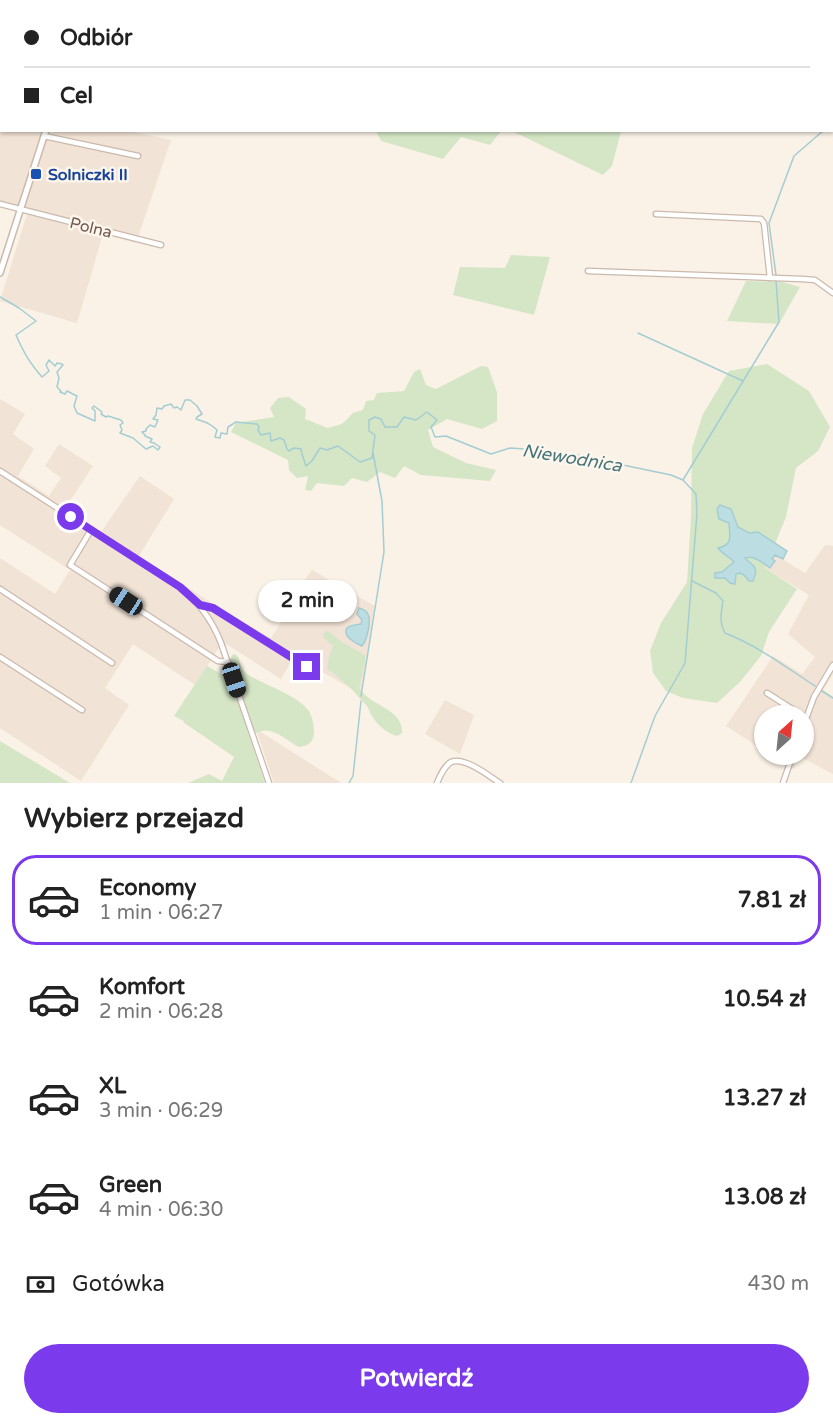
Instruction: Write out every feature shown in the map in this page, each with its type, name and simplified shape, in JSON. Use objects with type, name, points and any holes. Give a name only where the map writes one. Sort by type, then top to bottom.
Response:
[{"type":"street","points":[[0,273],[45,133],[138,156]]},
{"type":"street","name":"Polna","points":[[0,204],[161,245]]},
{"type":"street","points":[[656,214],[761,219],[764,223],[770,278]]},
{"type":"street","points":[[588,271],[815,280],[833,293]]},
{"type":"street","points":[[0,471],[180,587],[200,605],[214,626],[228,662],[269,783]]},
{"type":"street","points":[[91,530],[70,566],[218,661],[228,662]]},
{"type":"street","points":[[0,589],[112,663]]},
{"type":"street","points":[[200,605],[213,608],[307,667]]},
{"type":"street","points":[[0,657],[82,710]]},
{"type":"street","points":[[810,705],[833,665]]},
{"type":"street","points":[[767,693],[786,705]]},
{"type":"street","points":[[437,783],[451,762],[462,761],[500,783]]},
{"type":"street","points":[[783,783],[789,765]]},
{"type":"shaded area","points":[[0,132],[134,132],[171,140],[136,243],[103,234],[77,323],[0,301],[27,214],[0,207]]},
{"type":"shaded area","points":[[0,399],[25,414],[13,434],[34,449],[18,476],[49,496],[61,478],[45,466],[59,444],[93,466],[66,507],[101,532],[140,476],[174,499],[139,556],[224,611],[271,638],[298,596],[295,593],[312,570],[375,606],[361,694],[294,656],[281,679],[226,644],[218,649],[195,685],[133,644],[105,688],[129,705],[81,781],[0,728],[0,558],[55,594],[70,570],[0,525]]},
{"type":"shaded area","points":[[825,545],[833,546],[833,674],[823,690],[833,697],[833,774],[814,764],[814,705],[754,705],[754,744],[726,726],[773,656],[802,674],[815,657],[788,634],[809,595],[765,568],[774,554],[805,573]]},
{"type":"shaded area","points":[[445,700],[474,715],[460,754],[425,734]]},
{"type":"shaded area","points":[[256,729],[341,783],[274,783]]},
{"type":"green space","points":[[376,132],[500,132],[490,145],[461,137],[443,159],[381,141]]},
{"type":"green space","points":[[514,132],[621,132],[612,166],[603,175]]},
{"type":"green space","points":[[511,255],[550,257],[534,315],[453,295],[460,267],[505,268]]},
{"type":"green space","points":[[746,281],[782,282],[800,287],[779,324],[727,321]]},
{"type":"green space","points":[[767,364],[809,391],[830,427],[818,451],[796,468],[786,517],[765,568],[797,589],[769,632],[761,656],[740,682],[717,703],[683,698],[666,691],[653,673],[650,651],[661,623],[687,582],[692,448],[703,414],[729,371]]},
{"type":"green space","points":[[481,366],[488,367],[497,392],[497,421],[482,429],[447,419],[428,430],[433,447],[466,463],[496,470],[490,481],[421,475],[404,466],[395,478],[380,472],[367,482],[352,478],[344,486],[317,483],[311,491],[305,490],[308,476],[297,478],[289,470],[288,460],[231,432],[236,423],[274,417],[270,408],[278,398],[289,397],[306,409],[305,419],[328,428],[342,424],[353,413],[363,410],[366,401],[374,400],[377,393],[404,391],[414,372],[420,369],[426,385],[436,389]]},
{"type":"green space","points":[[326,631],[365,655],[359,688],[370,699],[396,716],[402,733],[397,736],[383,729],[374,720],[357,694],[327,669],[333,646],[323,637]]},
{"type":"green space","points":[[235,654],[247,674],[296,699],[308,710],[313,723],[312,741],[299,747],[273,732],[257,733],[247,730],[265,783],[188,783],[209,774],[222,781],[234,757],[174,716],[207,666],[223,675],[228,669],[232,655]]},
{"type":"green space","points":[[0,741],[70,783],[0,783]]},
{"type":"water","points":[[720,505],[731,509],[738,527],[749,533],[758,532],[787,551],[783,559],[775,555],[772,559],[775,561],[770,568],[755,559],[745,558],[755,570],[753,581],[749,581],[739,573],[736,574],[735,584],[725,578],[715,578],[715,573],[722,572],[734,562],[718,548],[726,545],[730,536],[729,523],[719,519],[717,509]]},
{"type":"water","points":[[359,608],[369,617],[368,632],[362,646],[346,634],[349,626],[361,624],[362,620],[357,614]]},
{"type":"waterway","points":[[776,275],[769,223],[794,156],[822,132]]},
{"type":"waterway","points":[[683,480],[779,322],[776,281]]},
{"type":"waterway","name":"Niewodnica","points":[[0,297],[36,321],[16,335],[27,357],[42,377],[49,371],[46,365],[49,360],[55,366],[57,363],[62,364],[57,372],[59,378],[57,387],[60,392],[65,394],[67,391],[77,396],[74,406],[77,413],[95,421],[95,411],[92,408],[94,406],[106,417],[121,420],[123,423],[120,425],[122,430],[120,433],[133,438],[146,449],[153,446],[158,450],[160,447],[150,442],[152,439],[142,432],[146,431],[150,425],[155,427],[158,420],[153,419],[157,408],[162,409],[171,404],[174,408],[181,410],[185,400],[190,400],[202,414],[196,419],[210,424],[217,430],[215,437],[220,438],[221,433],[227,434],[228,427],[236,422],[257,424],[261,435],[270,433],[271,441],[280,438],[284,440],[289,451],[294,448],[301,449],[306,466],[320,448],[327,450],[338,446],[360,462],[372,458],[375,435],[369,431],[369,420],[375,417],[381,419],[385,427],[397,427],[404,417],[416,420],[427,412],[437,420],[431,427],[435,437],[446,436],[491,454],[510,448],[566,456],[579,455],[593,464],[623,465],[671,475],[683,480],[696,494],[697,513],[685,663],[655,716],[631,783]]},
{"type":"waterway","points":[[638,333],[743,381]]},
{"type":"waterway","points":[[361,696],[384,552],[382,501],[373,453]]},
{"type":"waterway","points":[[692,581],[716,593],[723,601],[721,621],[725,633],[760,650],[815,686]]},
{"type":"waterway","points":[[822,691],[833,698]]},
{"type":"waterway","points":[[349,783],[353,776],[361,701]]},
{"type":"place","name":"Solniczki II","points":[[36,174]]},
{"type":"route","points":[[71,517],[180,587],[200,605],[213,608],[307,667]]}]
